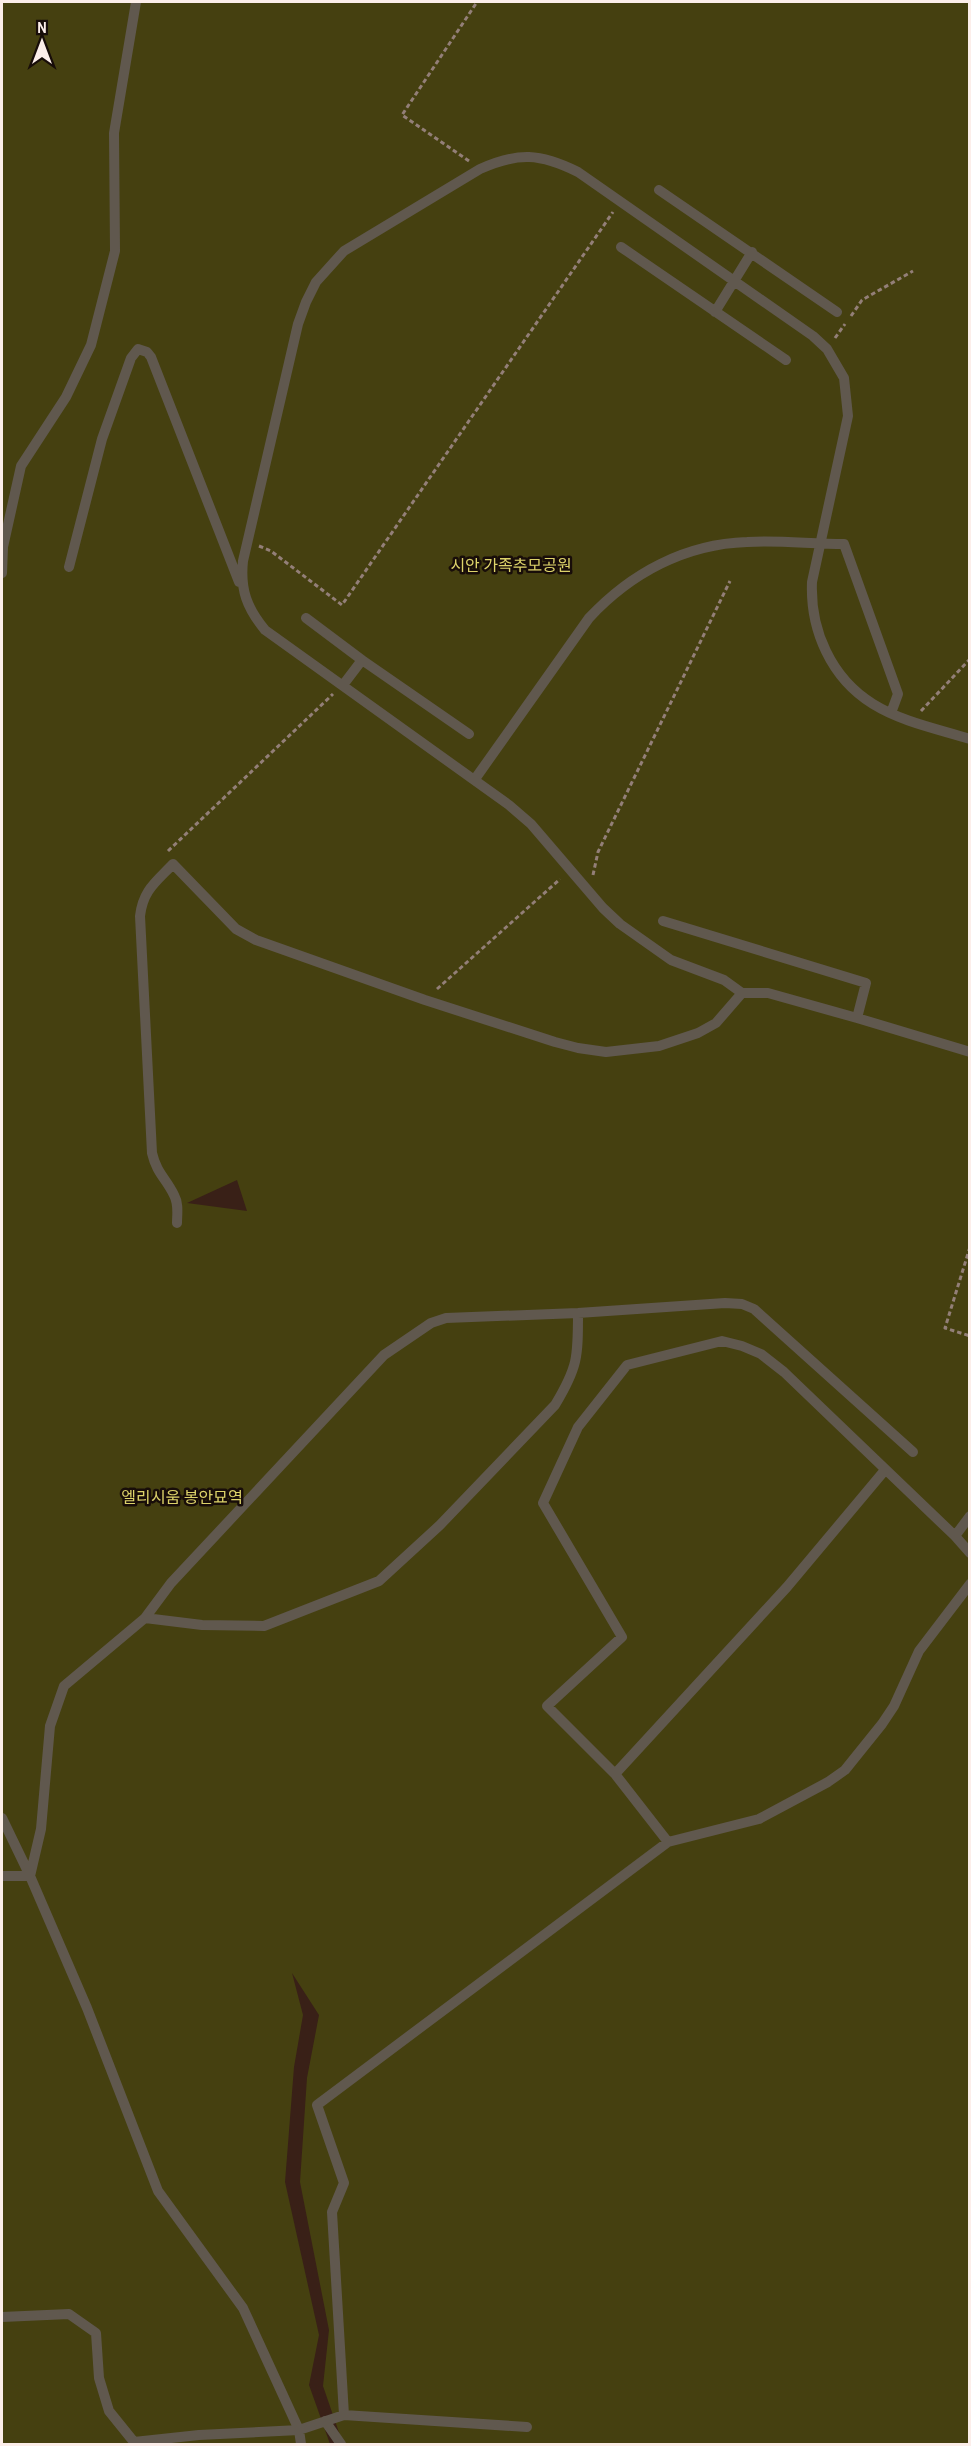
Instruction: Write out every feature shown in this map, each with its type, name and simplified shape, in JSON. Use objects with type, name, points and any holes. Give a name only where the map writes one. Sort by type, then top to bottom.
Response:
[{"type":"lane","points":[[2,573],[3,547],[21,466],[66,397],[91,345],[115,251],[114,133],[136,2]]},
{"type":"lane","points":[[243,594],[242,576],[246,541],[298,324],[316,282],[344,251],[480,169],[499,160],[540,156],[578,172],[813,336],[827,350],[844,378],[848,416],[812,582],[811,605],[820,640],[842,676],[858,693],[891,713],[969,739]]},
{"type":"lane","points":[[659,190],[837,312]]},
{"type":"lane","points":[[621,246],[786,360]]},
{"type":"lane","points":[[715,312],[752,252]]},
{"type":"lane","points":[[69,567],[102,439],[131,358],[138,349],[147,352],[152,357],[243,594],[265,630],[475,779],[531,824],[589,892],[620,924],[671,960],[724,980],[742,993],[768,993],[857,1017],[969,1052]]},
{"type":"lane","points":[[475,779],[589,618],[626,584],[652,567],[678,556],[726,544],[748,542],[844,544],[898,694],[891,713]]},
{"type":"lane","points":[[306,618],[469,734]]},
{"type":"lane","points":[[343,685],[362,660]]},
{"type":"lane","points":[[177,1223],[178,1206],[174,1194],[156,1169],[152,1153],[140,916],[141,902],[148,890],[173,864],[236,929],[256,940],[425,1000],[578,1048],[606,1052],[659,1046],[698,1033],[716,1023],[742,993]]},
{"type":"lane","points":[[663,921],[866,983],[857,1017]]},
{"type":"lane","points":[[30,1876],[41,1829],[50,1726],[64,1686],[145,1618],[171,1583],[384,1355],[431,1323],[446,1318],[578,1313],[725,1303],[742,1304],[754,1308],[914,1452]]},
{"type":"lane","points":[[145,1618],[202,1625],[264,1626],[379,1581],[440,1526],[555,1405],[567,1386],[578,1354],[578,1313]]},
{"type":"lane","points":[[668,1842],[615,1774],[547,1706],[622,1637],[543,1503],[578,1427],[627,1365],[722,1341],[761,1354],[784,1372],[955,1536],[969,1553]]},
{"type":"lane","points":[[615,1774],[787,1587],[885,1470]]},
{"type":"lane","points":[[955,1536],[969,1515]]},
{"type":"lane","points":[[344,2415],[332,2212],[344,2183],[317,2105],[668,1842],[759,1819],[828,1782],[845,1770],[894,1706],[919,1651],[969,1584]]},
{"type":"lane","points":[[2,1818],[30,1876],[87,2008],[158,2191],[243,2308],[299,2430],[301,2445]]},
{"type":"lane","points":[[2,1876],[30,1876]]},
{"type":"lane","points":[[2,2317],[69,2314],[96,2333],[99,2378],[109,2411],[134,2442],[199,2435],[299,2430],[344,2415],[527,2427]]},
{"type":"lane","points":[[325,2421],[341,2445]]},
{"type":"path","points":[[477,2],[402,115],[480,169]]},
{"type":"path","points":[[246,541],[271,551],[342,605],[620,201]]},
{"type":"path","points":[[827,350],[862,300],[913,271]]},
{"type":"path","points":[[589,892],[598,852],[730,580]]},
{"type":"path","points":[[912,721],[969,659]]},
{"type":"path","points":[[173,864],[165,854],[343,685]]},
{"type":"path","points":[[425,1000],[570,869]]},
{"type":"path","points":[[969,1247],[945,1328],[969,1336]]},
{"type":"green space","points":[[2,2],[969,2],[969,2444],[343,2444],[323,2386],[329,2330],[300,2182],[307,2078],[319,2015],[292,1973],[303,2015],[294,2067],[285,2182],[319,2335],[309,2385],[330,2444],[2,2444]],"holes":[[[237,1180],[247,1211],[187,1203]]]},
{"type":"park label","name":"시안 가족추모공원","points":[[511,565]]},
{"type":"park label","name":"엘리시움 봉안묘역","points":[[182,1497]]}]
